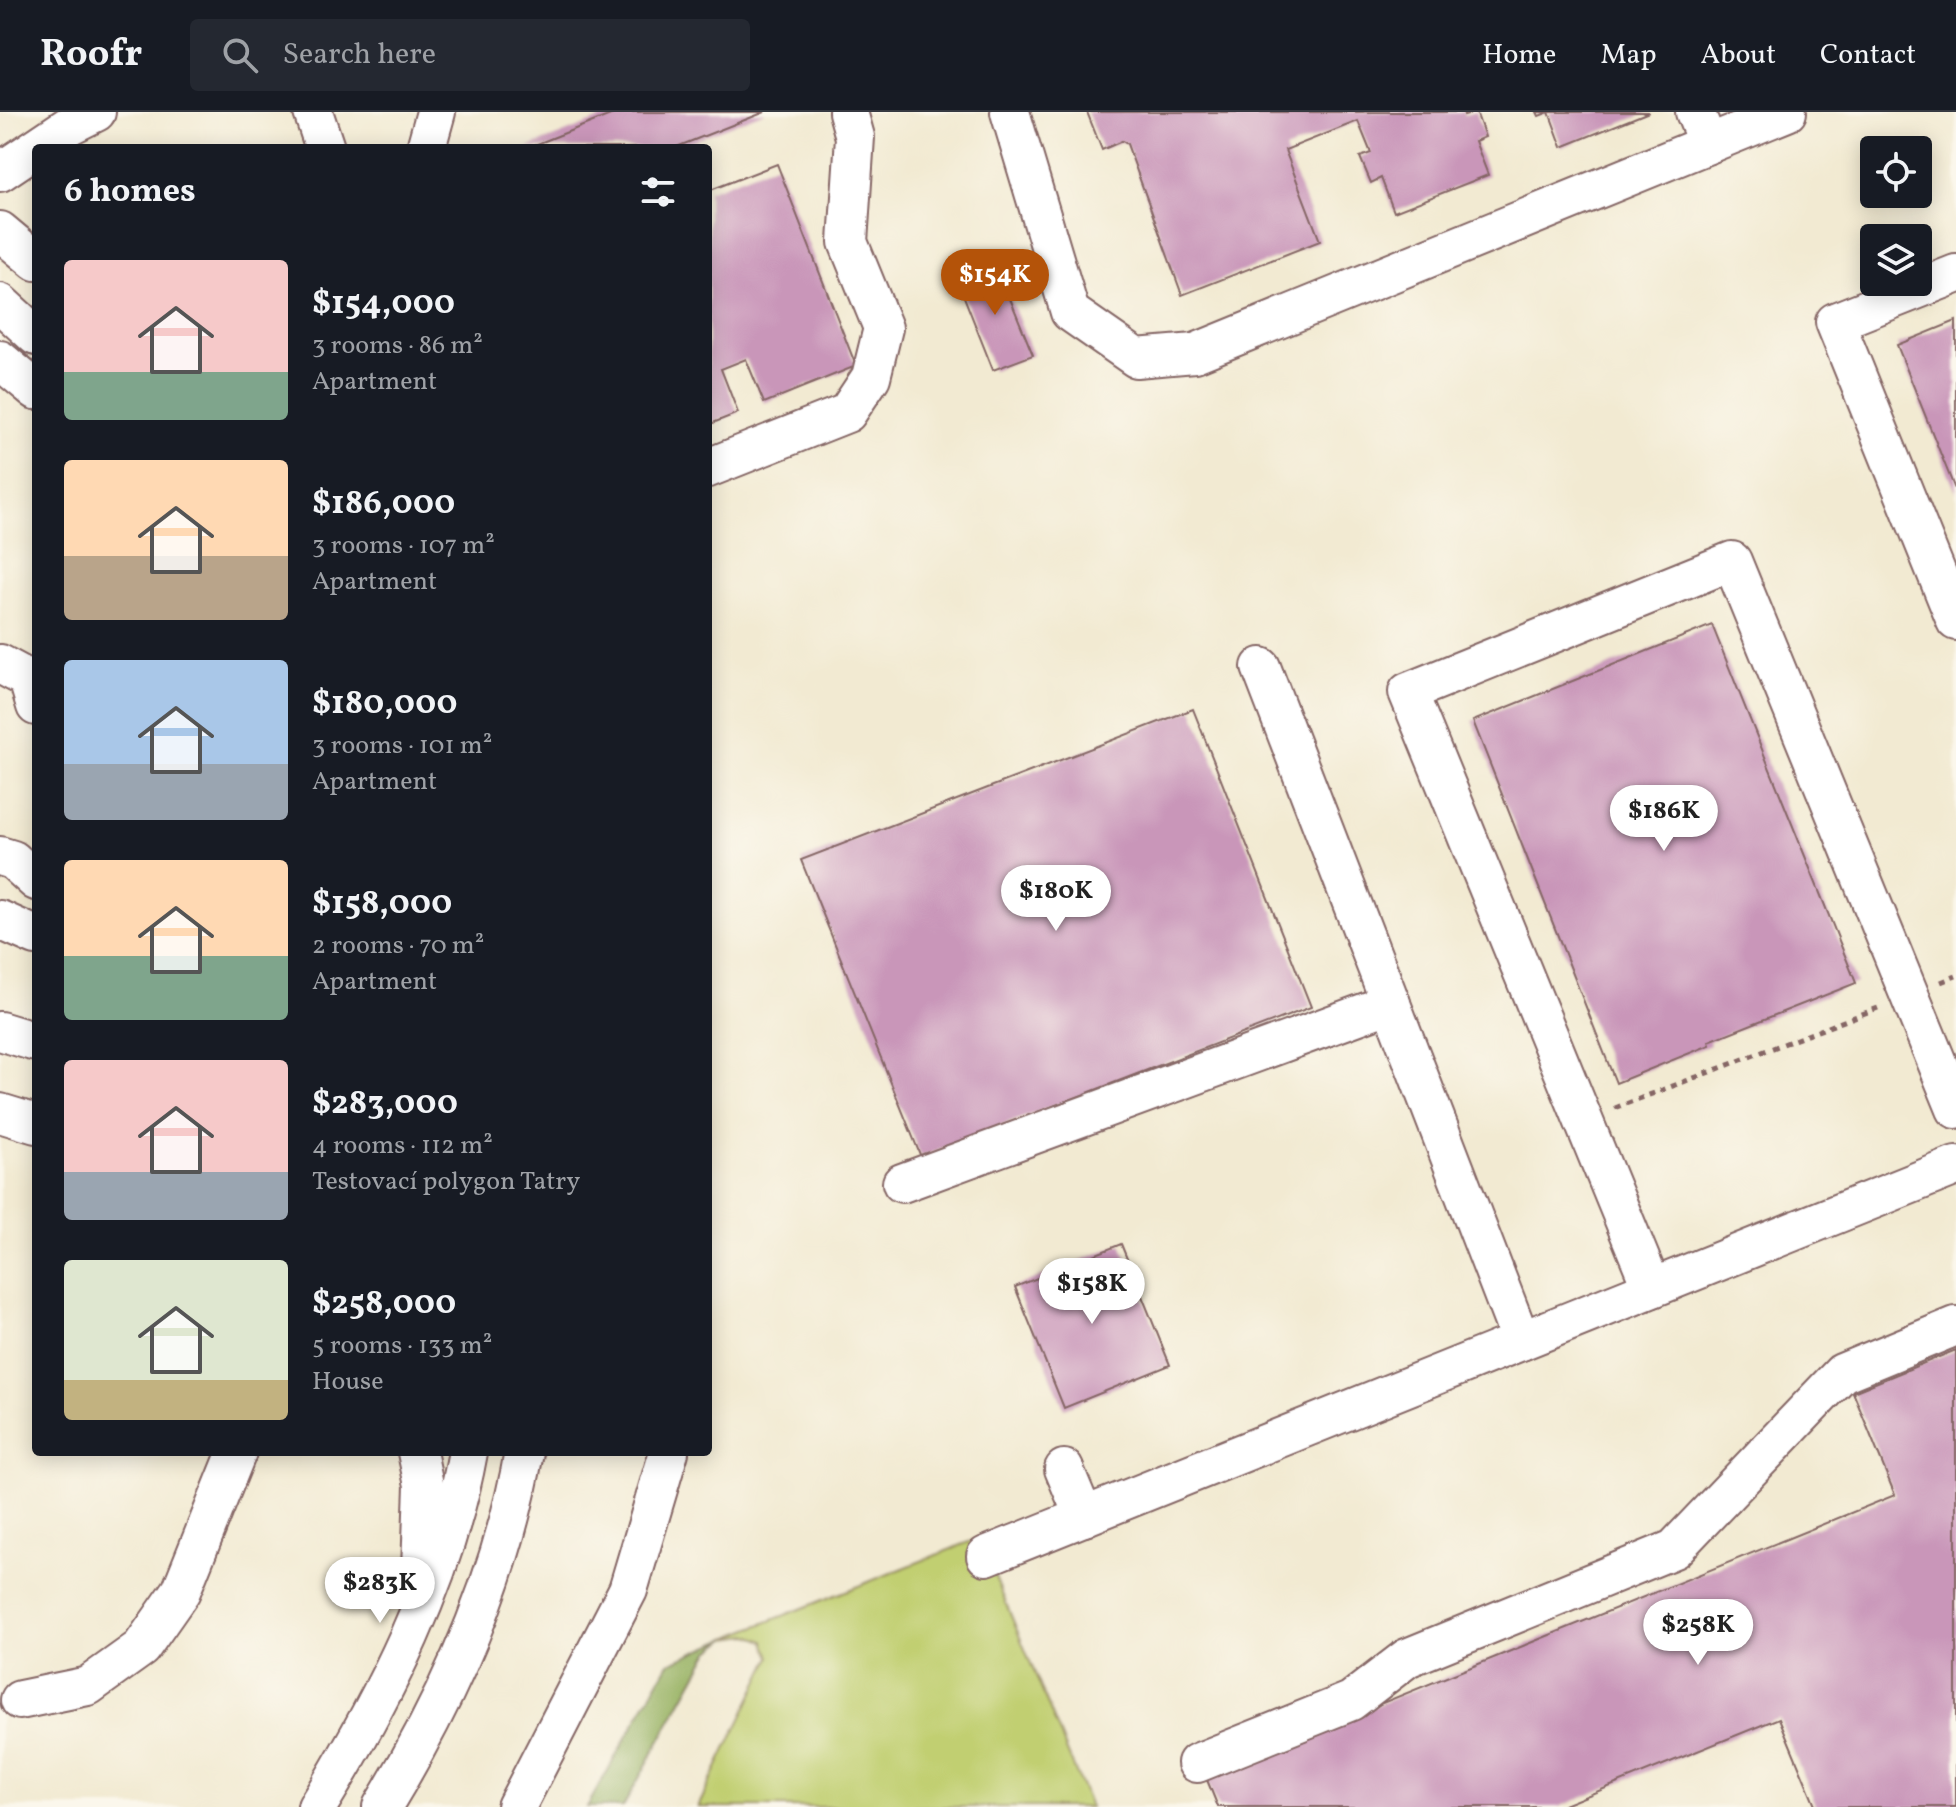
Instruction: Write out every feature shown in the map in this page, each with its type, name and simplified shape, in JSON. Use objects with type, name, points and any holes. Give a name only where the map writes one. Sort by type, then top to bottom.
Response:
[{"type":"street","points":[[313,112],[324,144]]},
{"type":"street","points":[[427,144],[436,112]]},
{"type":"street","points":[[712,466],[847,413],[871,377],[883,328],[848,242],[855,137],[848,112]]},
{"type":"street","points":[[1010,112],[1070,312],[1136,358],[1195,353],[1702,128],[1787,112]]},
{"type":"street","points":[[36,144],[73,116]]},
{"type":"street","points":[[0,172],[32,147]]},
{"type":"street","points":[[0,231],[32,258]]},
{"type":"street","points":[[1956,274],[1835,322],[1956,621]]},
{"type":"street","points":[[0,303],[32,332]]},
{"type":"street","points":[[0,360],[32,387]]},
{"type":"street","points":[[1652,1288],[1408,692],[1732,561],[1956,1109]]},
{"type":"street","points":[[0,664],[28,679],[32,692]]},
{"type":"street","points":[[1261,667],[1521,1341]]},
{"type":"street","points":[[0,856],[13,860],[32,877]]},
{"type":"street","points":[[0,920],[32,934]]},
{"type":"street","points":[[902,1183],[1391,1003]]},
{"type":"street","points":[[0,1031],[32,1041]]},
{"type":"street","points":[[0,1113],[32,1123]]},
{"type":"street","points":[[986,1556],[1956,1166]]},
{"type":"street","points":[[1197,1763],[1351,1701],[1407,1658],[1674,1549],[1842,1373],[1956,1326]]},
{"type":"street","points":[[20,1700],[88,1686],[141,1648],[181,1591],[235,1456]]},
{"type":"street","points":[[418,1456],[424,1485],[420,1613]]},
{"type":"street","points":[[382,1807],[417,1749],[472,1633],[517,1495],[523,1456]]},
{"type":"street","points":[[516,1807],[628,1590],[668,1456]]},
{"type":"street","points":[[317,1807],[368,1724],[420,1613],[464,1462]]},
{"type":"street","points":[[1064,1469],[1084,1517]]},
{"type":"path","points":[[1584,1120],[1880,1008]]},
{"type":"green space","points":[[979,1538],[1090,1807],[698,1807],[771,1657],[765,1641],[750,1635],[727,1638]]},
{"type":"green space","points":[[727,1638],[709,1652],[623,1807],[587,1807],[669,1663]]},
{"type":"building","points":[[618,112],[765,112],[684,144],[537,144]]},
{"type":"building","points":[[1087,112],[1463,112],[1464,115],[1476,112],[1485,137],[1475,141],[1488,175],[1394,212],[1381,178],[1371,183],[1360,157],[1371,153],[1358,121],[1285,150],[1320,241],[1182,295],[1127,144],[1122,141],[1102,150]]},
{"type":"building","points":[[1549,112],[1649,112],[1562,147]]},
{"type":"building","points":[[777,164],[856,366],[764,403],[746,359],[721,369],[738,413],[712,423],[712,189]]},
{"type":"building","points":[[996,264],[1033,355],[993,370],[957,279]]},
{"type":"building","points":[[1956,321],[1956,492],[1897,345]]},
{"type":"building","points":[[1712,625],[1856,983],[1709,1041],[1710,1045],[1616,1083],[1473,721]]},
{"type":"building","points":[[1193,709],[1311,1007],[921,1157],[801,860]]},
{"type":"building","points":[[1121,1244],[1170,1365],[1064,1408],[1015,1287]]},
{"type":"building","points":[[1956,1350],[1956,1807],[1816,1807],[1779,1718],[1559,1807],[1218,1807],[1205,1775],[1895,1495],[1853,1392]]}]
